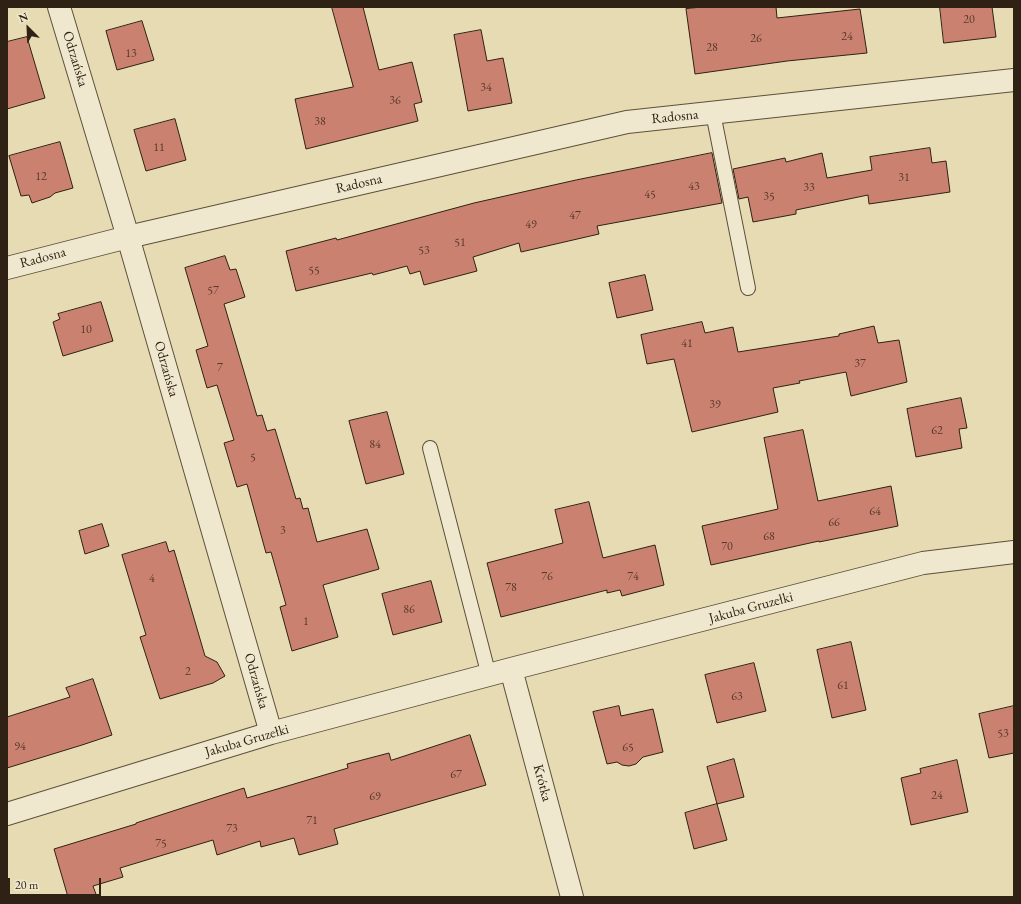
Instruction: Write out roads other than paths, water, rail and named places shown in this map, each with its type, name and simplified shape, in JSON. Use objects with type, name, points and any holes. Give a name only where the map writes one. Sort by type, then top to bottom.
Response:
[{"type":"street","name":"Odrzańska","points":[[59,7],[128,237],[271,733]]},
{"type":"street","name":"Radosna","points":[[7,268],[128,237],[627,122],[1014,80]]},
{"type":"street","name":"Jakuba Gruzełki","points":[[7,814],[271,733],[490,676],[511,669],[923,563],[1014,552]]},
{"type":"street","name":"Krótka","points":[[511,669],[572,897]]},
{"type":"lane","name":"Radosna","points":[[713,113],[748,288]]},
{"type":"lane","points":[[430,448],[490,676]]}]
